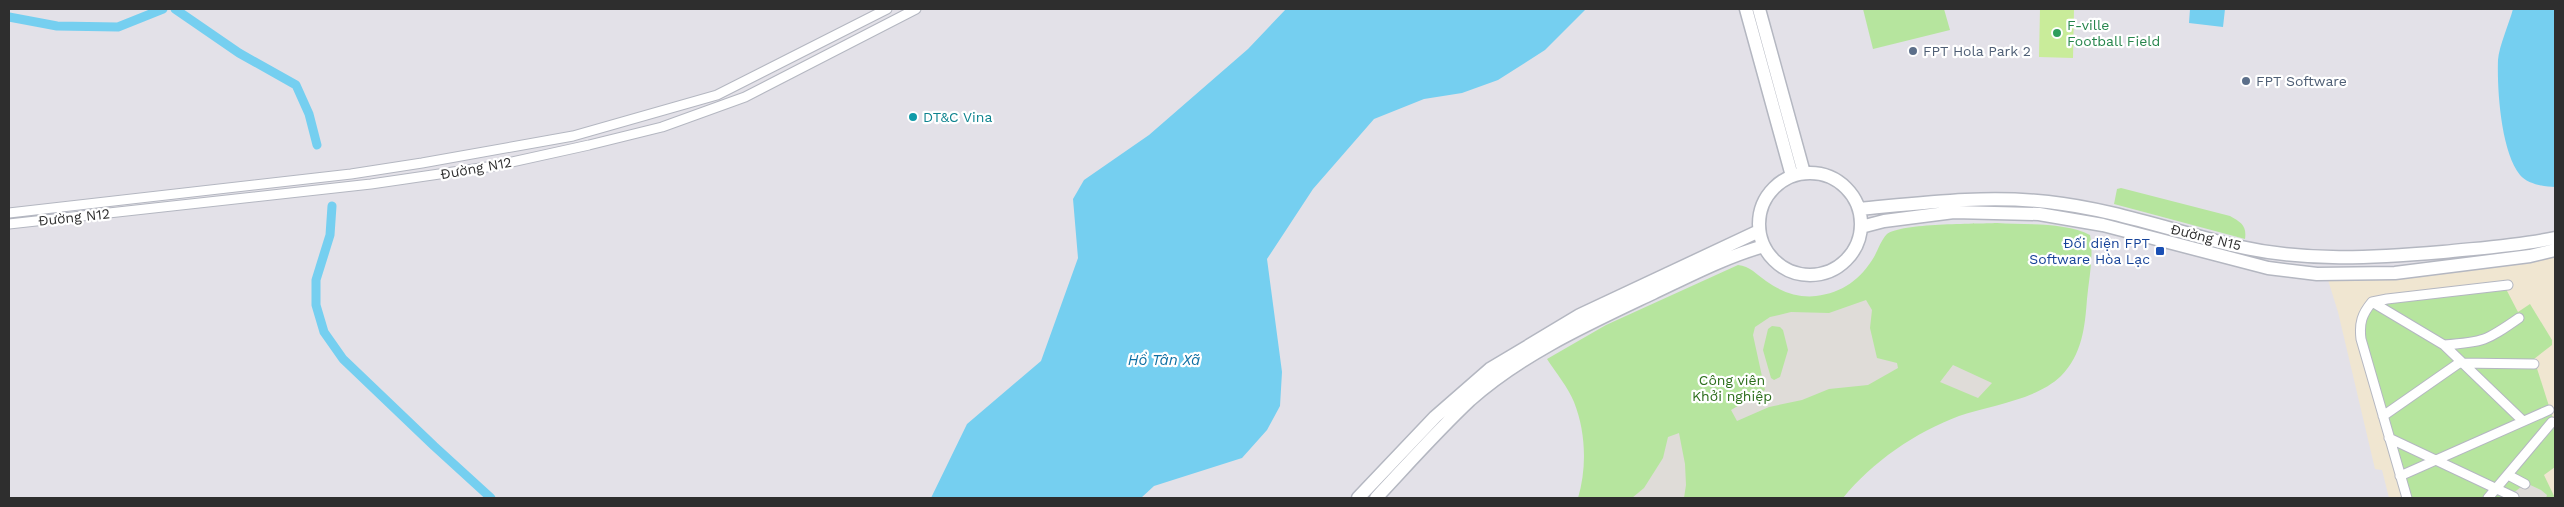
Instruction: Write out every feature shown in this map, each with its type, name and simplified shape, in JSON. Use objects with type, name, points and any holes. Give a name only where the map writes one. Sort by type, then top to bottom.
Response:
[{"type":"street","name":"Đường N12","points":[[9,213],[351,174],[573,136],[717,95],[887,9]]},
{"type":"street","name":"Đường N12","points":[[9,224],[371,184],[494,166],[589,145],[662,127],[744,97],[916,9]]},
{"type":"street","points":[[1746,9],[1798,175]]},
{"type":"street","points":[[1759,9],[1798,175]]},
{"type":"street","points":[[1820,174],[1835,179],[1848,189],[1859,209],[1861,227],[1859,239],[1851,254],[1838,266],[1822,274],[1805,275],[1788,270],[1773,259],[1764,246],[1760,231],[1760,215],[1765,200],[1775,187],[1798,175],[1820,174]]},
{"type":"street","name":"Đường N15","points":[[1859,209],[1982,198],[2050,202],[2109,212],[2236,246],[2302,258],[2373,258],[2525,245],[2555,238]]},
{"type":"street","name":"Đường N15","points":[[1861,227],[1884,221],[1954,212],[2039,214],[2103,225],[2268,268],[2318,274],[2395,273],[2530,256],[2555,250]]},
{"type":"street","points":[[1376,498],[1435,417],[1483,375],[1528,345],[1580,315],[1760,231]]},
{"type":"street","points":[[1358,498],[1472,399],[1504,374],[1552,344],[1586,325],[1726,258],[1764,246]]},
{"type":"street","points":[[2407,498],[2360,328],[2365,310],[2372,302],[2508,285]]},
{"type":"street","points":[[2372,302],[2444,345],[2523,421]]},
{"type":"street","points":[[2444,345],[2479,343],[2491,338],[2519,318]]},
{"type":"street","points":[[2383,416],[2438,377],[2462,363],[2534,364]]},
{"type":"street","points":[[2400,476],[2549,410]]},
{"type":"street","points":[[2488,498],[2552,422]]},
{"type":"street","points":[[2389,438],[2514,497]]},
{"type":"street","points":[[2508,475],[2525,484]]},
{"type":"shaded area","points":[[9,9],[2555,9],[2555,498],[9,498]]},
{"type":"shaded area","points":[[2555,257],[2555,498],[2389,498],[2382,470],[2375,469],[2338,312],[2328,280],[2494,266]]},
{"type":"shaded area","points":[[1866,300],[1872,310],[1870,328],[1877,358],[1897,363],[1898,368],[1868,385],[1829,389],[1802,400],[1769,407],[1737,421],[1731,410],[1765,390],[1753,335],[1755,327],[1770,317],[1791,312],[1829,313]],"holes":[[[1772,326],[1780,327],[1783,330],[1788,350],[1780,377],[1774,380],[1771,378],[1763,350],[1768,329]]]},
{"type":"shaded area","points":[[1953,365],[1992,383],[1978,398],[1940,382]]},
{"type":"shaded area","points":[[1679,433],[1685,464],[1686,485],[1684,498],[1632,498],[1644,488],[1663,458],[1668,437]]},
{"type":"shaded area","points":[[2526,483],[2541,490],[2547,495],[2546,498],[2514,498],[2512,494]]},
{"type":"green space","points":[[1863,9],[1944,9],[1950,30],[1873,49]]},
{"type":"green space","name":"F-ville Football Field","points":[[2040,9],[2074,9],[2073,58],[2039,57]]},
{"type":"green space","points":[[2121,188],[2230,216],[2237,220],[2244,228],[2245,239],[2114,204],[2117,189]]},
{"type":"green space","name":"Công viên Khởi nghiệp","points":[[1997,223],[2057,226],[2090,235],[2091,267],[2081,340],[2074,359],[2068,368],[2051,384],[2013,401],[1959,416],[1911,439],[1867,472],[1843,498],[1578,498],[1584,462],[1581,425],[1571,396],[1547,359],[1606,325],[1738,265],[1749,269],[1784,291],[1803,296],[1816,296],[1834,292],[1850,284],[1869,265],[1885,236],[1895,230],[1923,226]]},
{"type":"green space","points":[[2506,289],[2518,312],[2530,304],[2552,340],[2552,345],[2534,359],[2555,425],[2555,467],[2544,475],[2555,498],[2410,498],[2364,337],[2363,322],[2373,305]]},
{"type":"water","name":"Hồ Tân Xã","points":[[1286,9],[1586,9],[1545,50],[1498,80],[1462,93],[1424,99],[1374,119],[1313,189],[1267,259],[1282,372],[1280,406],[1267,430],[1242,458],[1154,486],[1141,498],[931,498],[967,424],[1041,361],[1078,258],[1073,199],[1084,180],[1149,135],[1248,49]]},
{"type":"water","points":[[2190,9],[2225,9],[2223,27],[2189,23]]},
{"type":"water","points":[[2513,9],[2555,9],[2555,187],[2532,183],[2520,175],[2508,151],[2504,136],[2498,87],[2498,60]]},
{"type":"waterway","points":[[9,17],[57,26],[118,27],[163,9]]},
{"type":"waterway","points":[[175,9],[239,53],[296,85],[309,114],[317,145]]},
{"type":"waterway","points":[[332,206],[330,235],[316,280],[316,305],[324,332],[343,359],[491,498]]},
{"type":"place","name":"F-ville Football Field","points":[[2057,33]]},
{"type":"place","name":"FPT Hola Park 2","points":[[1913,51]]},
{"type":"place","name":"FPT Software","points":[[2246,81]]},
{"type":"place","name":"DT&C Vina","points":[[913,117]]},
{"type":"place","name":"Đối diện FPT Software Hòa Lạc","points":[[2160,251]]}]
